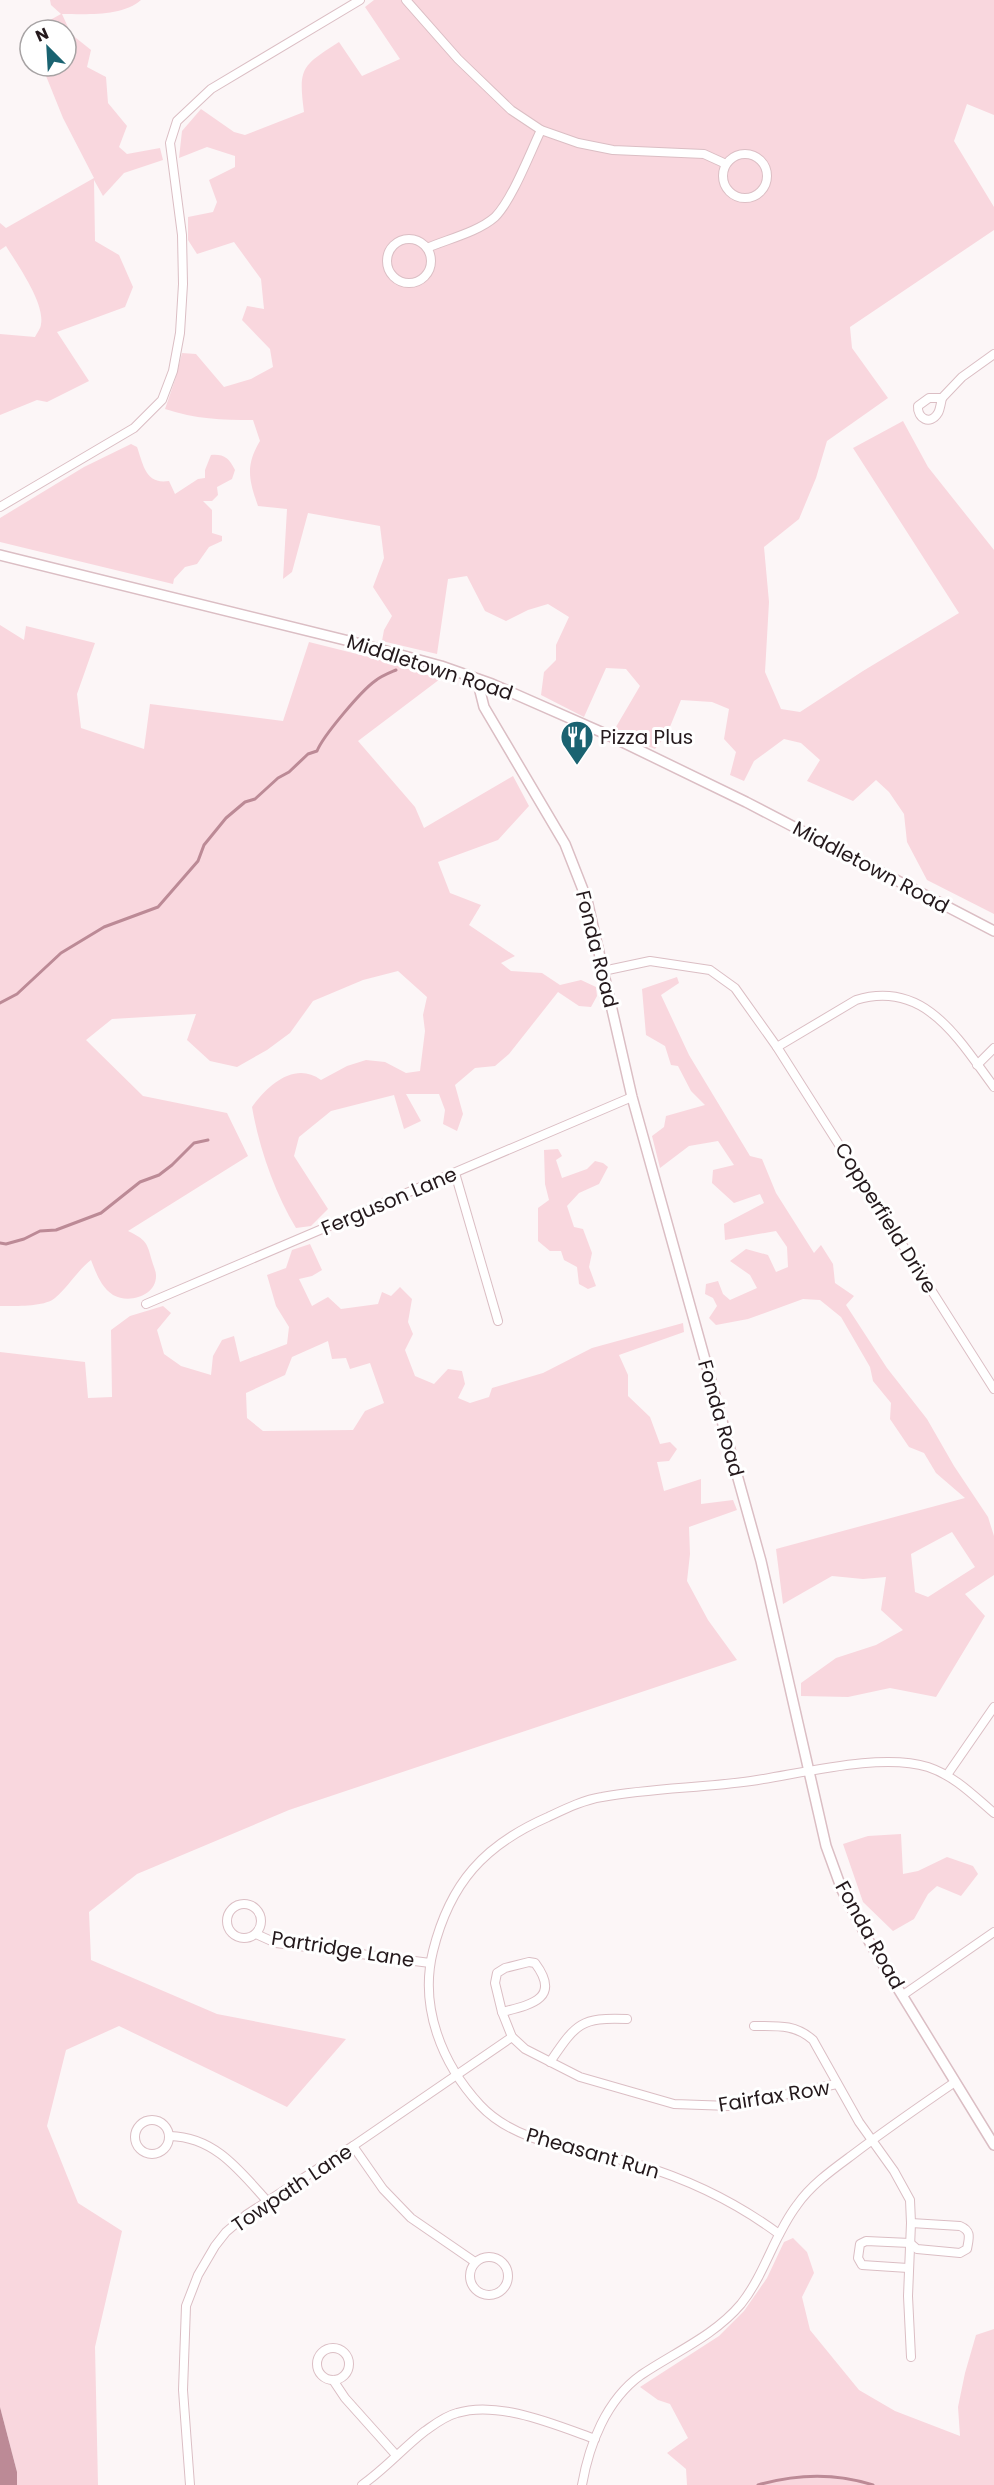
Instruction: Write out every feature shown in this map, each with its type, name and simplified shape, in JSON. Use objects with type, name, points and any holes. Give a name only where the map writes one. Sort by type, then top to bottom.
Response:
[{"type":"street","points":[[0,507],[135,428],[162,400],[173,371],[180,333],[183,284],[182,235],[170,143],[177,121],[211,89],[360,0]]},
{"type":"street","points":[[406,0],[458,59],[503,103],[541,130],[578,143],[613,150],[704,154],[726,164]]},
{"type":"street","points":[[428,248],[495,217],[506,201],[541,130]]},
{"type":"street","points":[[740,154],[756,157],[767,170],[767,181],[762,191],[752,198],[734,196],[723,182],[726,164],[740,154]]},
{"type":"street","points":[[411,238],[422,242],[428,248],[431,262],[424,277],[407,283],[392,275],[387,258],[395,243],[411,238]]},
{"type":"street","points":[[942,398],[962,377],[994,354]]},
{"type":"street","name":"Middletown Road","points":[[0,555],[353,642],[441,666],[477,679],[579,722],[746,802],[994,932]]},
{"type":"street","name":"Fonda Road","points":[[477,679],[484,707],[536,792],[576,870],[591,916],[632,1097],[761,1561],[826,1845],[842,1890],[870,1943],[994,2145]]},
{"type":"street","name":"Copperfield Drive","points":[[603,971],[650,961],[710,970],[735,988],[777,1047],[994,1389]]},
{"type":"street","points":[[777,1047],[856,1000],[868,996],[896,996],[917,1004],[939,1018],[994,1087]]},
{"type":"street","points":[[977,1065],[994,1048]]},
{"type":"street","name":"Ferguson Lane","points":[[146,1304],[632,1097]]},
{"type":"street","points":[[455,1173],[498,1321]]},
{"type":"street","points":[[947,1775],[994,1707]]},
{"type":"street","name":"Pheasant Run","points":[[779,2234],[748,2211],[693,2185],[641,2165],[533,2138],[514,2130],[481,2106],[457,2075],[436,2034],[429,1987],[430,1963],[438,1932],[459,1887],[486,1854],[503,1839],[523,1828],[598,1797],[737,1783],[844,1766],[897,1763],[926,1766],[947,1775],[994,1813]]},
{"type":"street","name":"Partridge Lane","points":[[256,1934],[262,1922],[256,1909],[244,1904],[232,1909],[226,1922],[232,1934],[244,1939],[256,1934],[276,1943],[430,1963]]},
{"type":"street","points":[[903,1995],[994,1932]]},
{"type":"street","points":[[457,2075],[512,2037],[502,2012],[495,1983],[497,1973],[529,1962],[535,1963],[540,1969],[544,1985],[542,1997],[534,2004],[502,2012]]},
{"type":"street","points":[[550,2062],[570,2032],[576,2027],[589,2020],[627,2019]]},
{"type":"street","points":[[754,2026],[792,2027],[803,2030],[813,2040],[837,2084]]},
{"type":"street","name":"Fairfax Row","points":[[512,2037],[525,2049],[580,2078],[674,2104],[712,2107],[747,2103],[837,2084],[910,2200],[908,2268],[911,2357]]},
{"type":"street","name":"Towpath Lane","points":[[190,2485],[183,2390],[186,2306],[198,2275],[214,2246],[226,2232],[268,2202],[457,2075]]},
{"type":"street","points":[[582,2485],[585,2466],[608,2411],[639,2377],[712,2331],[740,2304],[764,2266],[798,2202],[815,2185],[872,2140],[955,2082]]},
{"type":"street","points":[[154,2120],[165,2125],[170,2136],[167,2146],[153,2154],[142,2151],[135,2137],[138,2126],[143,2122],[154,2120]]},
{"type":"street","points":[[170,2136],[188,2136],[213,2148],[236,2167],[268,2202]]},
{"type":"street","points":[[353,2146],[383,2189],[411,2218],[475,2262]]},
{"type":"street","points":[[908,2268],[862,2265],[858,2258],[860,2244],[866,2241],[910,2243],[917,2249],[960,2253],[967,2249],[969,2232],[960,2226],[911,2223]]},
{"type":"street","points":[[486,2256],[503,2263],[508,2274],[501,2291],[489,2295],[476,2291],[472,2286],[469,2273],[475,2262],[486,2256]]},
{"type":"street","points":[[333,2380],[343,2376],[349,2367],[344,2352],[334,2348],[324,2351],[317,2364],[324,2377],[333,2380],[345,2398],[396,2455]]},
{"type":"street","points":[[362,2485],[380,2473],[396,2455],[444,2418],[457,2413],[473,2410],[502,2411],[524,2415],[595,2439]]},
{"type":"shaded area","points":[[50,0],[141,0],[114,12],[62,14],[64,18],[54,18],[61,14],[51,5]]},
{"type":"shaded area","points":[[374,0],[994,0],[994,115],[967,104],[954,141],[994,207],[994,230],[850,327],[852,348],[888,398],[827,441],[816,478],[799,519],[764,547],[769,602],[765,672],[781,709],[800,712],[959,613],[853,448],[903,421],[928,467],[994,550],[994,914],[927,880],[907,842],[904,814],[889,792],[876,780],[853,801],[807,781],[820,760],[801,743],[784,739],[754,761],[744,781],[730,775],[736,752],[724,739],[729,709],[712,702],[681,700],[667,734],[655,749],[613,732],[640,686],[626,669],[606,668],[584,717],[541,695],[544,672],[556,660],[556,645],[569,617],[548,604],[528,610],[506,621],[485,611],[467,576],[448,579],[437,654],[382,641],[384,630],[392,616],[373,587],[384,558],[380,526],[308,513],[292,572],[283,579],[287,509],[258,506],[250,473],[252,458],[260,441],[253,420],[209,418],[165,409],[182,353],[196,354],[224,387],[251,379],[273,367],[270,349],[242,320],[247,306],[264,309],[261,279],[234,242],[197,254],[188,240],[188,217],[213,212],[217,202],[209,180],[235,167],[235,156],[207,147],[179,158],[182,131],[201,109],[234,132],[245,135],[304,112],[302,85],[305,69],[317,57],[339,42],[362,76],[400,59],[365,7]]},
{"type":"shaded area","points":[[78,40],[91,50],[87,67],[106,77],[108,103],[127,126],[119,147],[127,154],[160,148],[163,160],[124,173],[103,196],[94,180],[95,241],[119,255],[133,287],[125,307],[57,332],[89,381],[47,402],[37,400],[0,415],[0,334],[35,337],[41,326],[41,315],[35,295],[17,263],[6,246],[0,250],[0,223],[6,228],[94,178],[63,118],[47,78],[78,78]]},
{"type":"shaded area","points":[[131,444],[137,447],[146,472],[155,480],[169,481],[175,494],[198,479],[205,478],[205,470],[211,455],[226,458],[235,470],[232,479],[217,487],[218,495],[212,501],[203,501],[212,510],[212,533],[222,536],[222,541],[209,547],[197,564],[185,567],[174,579],[173,584],[0,542],[0,518],[84,467]]},
{"type":"shaded area","points":[[0,625],[24,640],[26,626],[95,643],[77,694],[81,728],[144,749],[150,704],[283,721],[309,642],[381,660],[440,679],[358,741],[415,807],[424,828],[513,776],[529,806],[498,840],[438,862],[450,893],[481,905],[469,925],[515,956],[501,963],[511,971],[542,973],[560,985],[581,980],[596,987],[597,996],[591,1007],[579,1006],[558,992],[509,1054],[495,1066],[475,1068],[455,1085],[463,1114],[457,1131],[443,1124],[445,1110],[439,1094],[406,1094],[421,1121],[404,1129],[394,1095],[331,1111],[299,1137],[294,1156],[328,1209],[311,1226],[296,1228],[269,1170],[252,1107],[274,1084],[292,1074],[302,1073],[321,1080],[347,1066],[366,1060],[385,1062],[406,1073],[420,1071],[425,1031],[423,1015],[427,997],[398,971],[363,980],[313,1001],[290,1033],[267,1050],[237,1067],[210,1061],[187,1040],[196,1014],[112,1019],[86,1040],[143,1096],[227,1113],[248,1156],[128,1231],[145,1242],[149,1250],[156,1275],[152,1288],[147,1293],[127,1299],[113,1295],[102,1284],[91,1260],[50,1301],[29,1305],[0,1306]]},
{"type":"shaded area","points":[[677,977],[679,983],[661,995],[689,1055],[750,1156],[762,1159],[776,1193],[814,1253],[821,1245],[833,1264],[835,1283],[854,1296],[846,1305],[887,1368],[927,1419],[954,1466],[988,1517],[994,1536],[994,1575],[965,1594],[985,1616],[936,1697],[890,1688],[848,1697],[801,1696],[801,1683],[836,1658],[876,1645],[903,1630],[881,1610],[886,1577],[863,1579],[832,1576],[783,1604],[776,1549],[965,1498],[936,1473],[924,1453],[909,1447],[890,1419],[891,1403],[873,1381],[870,1367],[841,1317],[820,1300],[803,1299],[748,1319],[716,1325],[709,1318],[717,1306],[713,1298],[705,1294],[706,1284],[718,1281],[723,1294],[730,1300],[757,1288],[750,1275],[730,1261],[746,1249],[768,1255],[776,1272],[788,1267],[787,1247],[776,1231],[725,1240],[724,1224],[764,1203],[760,1194],[734,1203],[712,1183],[713,1170],[734,1165],[718,1141],[689,1146],[660,1168],[652,1136],[664,1127],[666,1116],[705,1105],[691,1091],[678,1066],[671,1065],[665,1046],[646,1035],[642,989]],"holes":[[[952,1532],[975,1567],[928,1597],[915,1592],[911,1554]]]},
{"type":"shaded area","points":[[558,1149],[562,1156],[556,1160],[562,1178],[587,1169],[595,1161],[608,1167],[599,1184],[579,1193],[567,1206],[574,1227],[583,1229],[592,1253],[589,1267],[596,1286],[588,1289],[579,1284],[577,1267],[564,1260],[561,1251],[550,1251],[538,1241],[538,1208],[549,1200],[545,1184],[544,1150]]},
{"type":"shaded area","points":[[310,1244],[322,1270],[312,1276],[299,1279],[312,1306],[328,1297],[341,1309],[378,1304],[382,1292],[391,1296],[400,1287],[412,1299],[408,1322],[413,1334],[405,1350],[415,1376],[434,1384],[448,1369],[462,1371],[465,1384],[458,1398],[470,1403],[489,1397],[492,1388],[543,1373],[592,1348],[683,1323],[684,1332],[619,1355],[628,1375],[628,1396],[650,1417],[660,1444],[670,1442],[677,1449],[669,1461],[657,1462],[664,1491],[701,1479],[701,1504],[733,1500],[737,1510],[689,1527],[690,1554],[687,1581],[708,1620],[737,1660],[289,1810],[137,1874],[89,1912],[91,1960],[217,2014],[346,2039],[287,2107],[119,2026],[66,2050],[47,2126],[78,2203],[122,2231],[95,2347],[98,2485],[17,2485],[17,2472],[0,2407],[0,1352],[85,1362],[88,1398],[112,1397],[111,1330],[130,1316],[163,1306],[171,1313],[157,1330],[164,1354],[181,1366],[211,1375],[213,1356],[222,1340],[234,1336],[240,1362],[287,1344],[289,1327],[276,1306],[267,1275],[286,1268],[292,1250]],"holes":[[[328,1341],[332,1359],[346,1358],[350,1369],[370,1363],[384,1403],[365,1411],[353,1430],[263,1431],[247,1418],[246,1393],[285,1375],[292,1357]]]},
{"type":"shaded area","points":[[901,1834],[903,1874],[918,1871],[947,1857],[973,1866],[978,1874],[961,1896],[937,1886],[928,1894],[914,1919],[893,1931],[863,1902],[843,1844],[868,1836]]},
{"type":"shaded area","points":[[793,2238],[807,2252],[814,2273],[802,2297],[810,2330],[859,2390],[895,2411],[960,2436],[958,2407],[976,2335],[994,2329],[994,2485],[687,2485],[686,2469],[667,2453],[688,2438],[670,2404],[658,2400],[640,2387],[719,2336],[744,2311],[767,2278],[784,2242]]},
{"type":"shaded area","points":[[0,2407],[17,2472],[17,2485],[0,2485]]},
{"type":"waterway","points":[[0,1003],[17,994],[61,953],[104,927],[158,907],[198,861],[204,845],[226,818],[245,802],[255,799],[308,754],[317,751],[334,725],[361,694],[377,679],[396,670]]},
{"type":"waterway","points":[[0,1243],[6,1244],[24,1239],[40,1231],[56,1230],[101,1213],[140,1182],[159,1175],[194,1143],[208,1140]]},
{"type":"waterway","points":[[758,2485],[772,2481],[816,2476],[845,2478],[873,2485]]},
{"type":"place","name":"Pizza Plus","points":[[577,766]]}]
